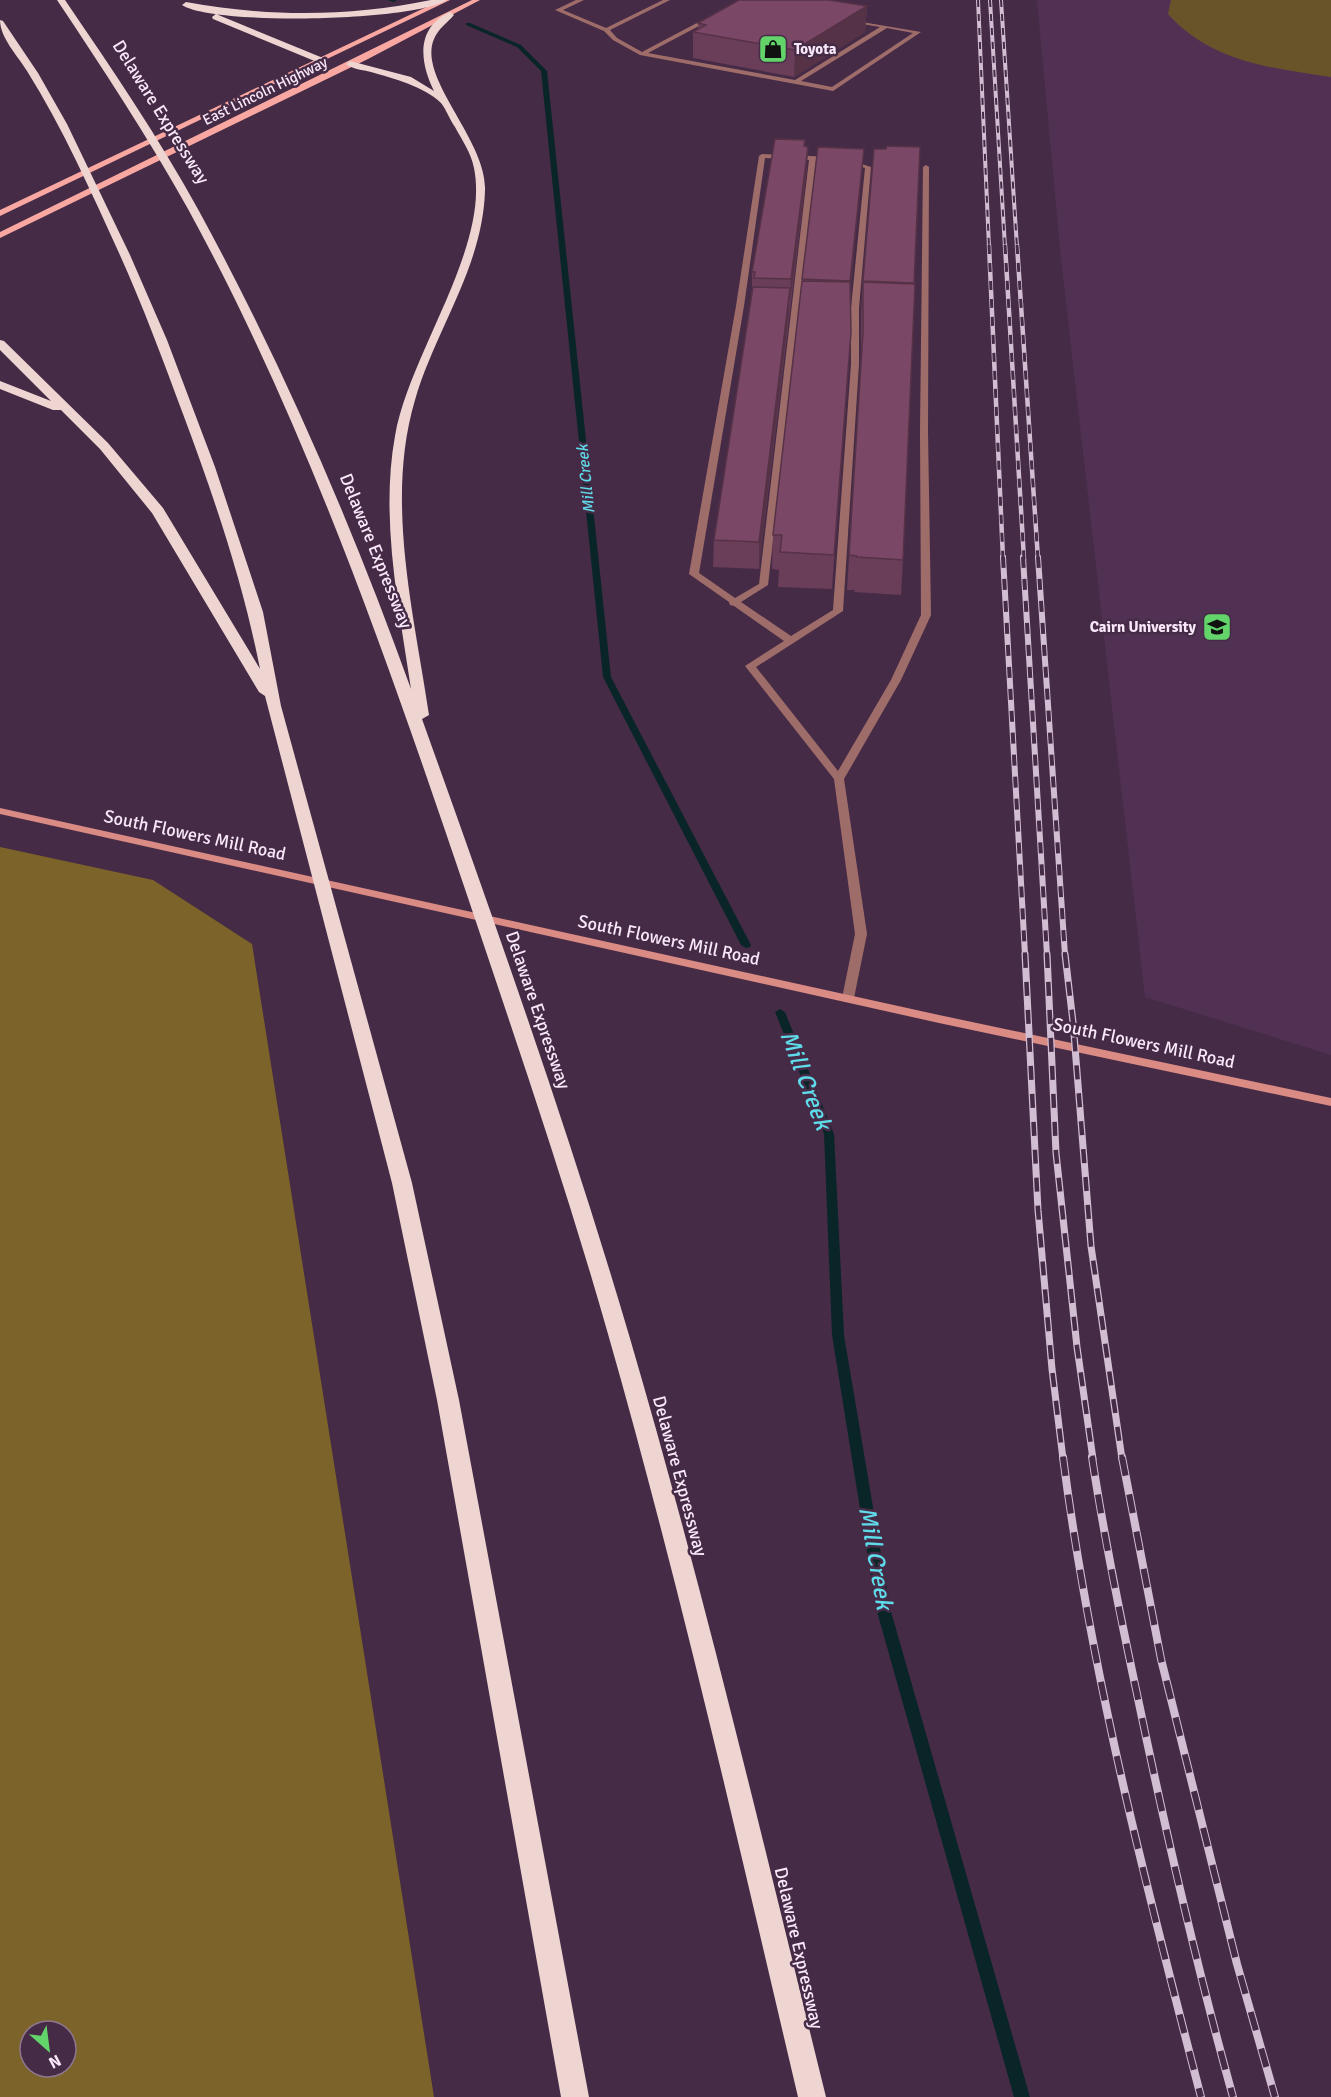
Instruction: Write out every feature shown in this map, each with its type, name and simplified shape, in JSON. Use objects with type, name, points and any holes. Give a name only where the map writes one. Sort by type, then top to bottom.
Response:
[{"type":"highway","name":"Delaware Expressway","points":[[61,0],[132,103],[188,197],[261,337],[316,463],[381,624],[427,753],[582,1212],[654,1458],[762,1887],[812,2097]]},
{"type":"highway","points":[[174,0],[320,60]]},
{"type":"highway","points":[[186,5],[252,15],[310,16],[387,11],[445,0]]},
{"type":"highway","points":[[427,753],[398,540],[397,464],[409,401],[467,260],[475,233],[480,191],[475,156],[456,119],[442,100],[428,65],[427,45],[431,36],[450,15]]},
{"type":"highway","points":[[0,23],[33,73],[62,124],[125,255],[161,340],[209,467],[256,612],[274,706],[402,1183],[448,1400],[574,2097]]},
{"type":"highway","points":[[350,64],[408,79],[442,100]]},
{"type":"highway","points":[[0,343],[104,446],[158,511],[274,706]]},
{"type":"highway","points":[[0,385],[40,398],[72,414]]},
{"type":"main road","name":"East Lincoln Highway","points":[[0,213],[445,0]]},
{"type":"main road","name":"East Lincoln Highway","points":[[0,235],[477,0]]},
{"type":"main road","points":[[320,60],[350,64]]},
{"type":"main road","name":"South Flowers Mill Road","points":[[0,811],[848,999],[1331,1102]]},
{"type":"lane","points":[[581,0],[558,10],[606,30],[615,39],[642,54],[833,89],[918,32],[841,19]]},
{"type":"lane","points":[[606,30],[667,0]]},
{"type":"lane","points":[[642,54],[721,12]]},
{"type":"lane","points":[[796,82],[885,27]]},
{"type":"lane","points":[[791,641],[694,574],[740,306],[762,156],[813,158],[868,166],[861,308],[838,611],[791,641],[750,666],[839,780],[861,934],[848,999]]},
{"type":"lane","points":[[733,603],[763,585],[813,158]]},
{"type":"lane","points":[[839,780],[896,680],[926,615],[926,167]]},
{"type":"lane","points":[[740,306],[751,306]]},
{"type":"lane","points":[[785,307],[808,307]]},
{"type":"lane","points":[[844,308],[861,308]]},
{"type":"lane","points":[[913,310],[925,311]]},
{"type":"shaded area","name":"Cairn University","points":[[1037,0],[1331,0],[1331,1055],[1145,997],[1061,258]]},
{"type":"shaded area","points":[[1171,0],[1331,0],[1331,77],[1264,66],[1222,53],[1185,30],[1168,14]]},
{"type":"shaded area","points":[[0,847],[153,880],[252,944],[434,2097],[0,2097]]},
{"type":"building","points":[[739,0],[829,0],[867,6],[795,50],[693,32],[706,25],[698,23]]},
{"type":"building","points":[[775,139],[805,140],[804,146],[808,147],[791,279],[754,278],[755,272],[752,272]]},
{"type":"building","points":[[887,146],[920,147],[914,283],[863,281],[874,149],[886,149]]},
{"type":"building","points":[[818,147],[864,149],[850,281],[802,279]]},
{"type":"building","points":[[802,281],[850,282],[851,332],[834,555],[780,552],[782,535],[773,535]]},
{"type":"building","points":[[863,282],[915,284],[903,560],[849,555],[863,332]]},
{"type":"building","points":[[753,287],[790,288],[759,542],[714,540]]},
{"type":"waterway","name":"Mill Creek","points":[[389,0],[394,1]]},
{"type":"waterway","name":"Mill Creek","points":[[468,24],[519,46],[544,71],[607,677],[746,945]]},
{"type":"waterway","name":"Mill Creek","points":[[780,1012],[829,1134],[838,1335],[883,1608],[1022,2097]]},
{"type":"railway","points":[[978,0],[989,247]]},
{"type":"railway","points":[[990,0],[1005,247]]},
{"type":"railway","points":[[1001,0],[1017,247]]},
{"type":"railway","points":[[989,245],[1003,559]]},
{"type":"railway","points":[[1005,245],[1024,559]]},
{"type":"railway","points":[[1017,245],[1038,559]]},
{"type":"railway","points":[[1003,557],[1025,955]]},
{"type":"railway","points":[[1023,557],[1047,955]]},
{"type":"railway","points":[[1038,557],[1065,955]]},
{"type":"railway","points":[[1025,954],[1038,1210],[1052,1369],[1063,1459]]},
{"type":"railway","points":[[1047,954],[1056,1153],[1077,1347],[1093,1459]]},
{"type":"railway","points":[[1065,954],[1073,1022],[1091,1246],[1122,1459]]},
{"type":"railway","points":[[1063,1457],[1104,1699],[1160,1939],[1201,2097]]},
{"type":"railway","points":[[1092,1457],[1124,1635],[1159,1795],[1194,1947],[1233,2097]]},
{"type":"railway","points":[[1122,1457],[1161,1659],[1237,1964],[1275,2097]]},
{"type":"place","name":"Toyota","points":[[773,49]]},
{"type":"place","name":"Cairn University","points":[[1217,627]]}]
